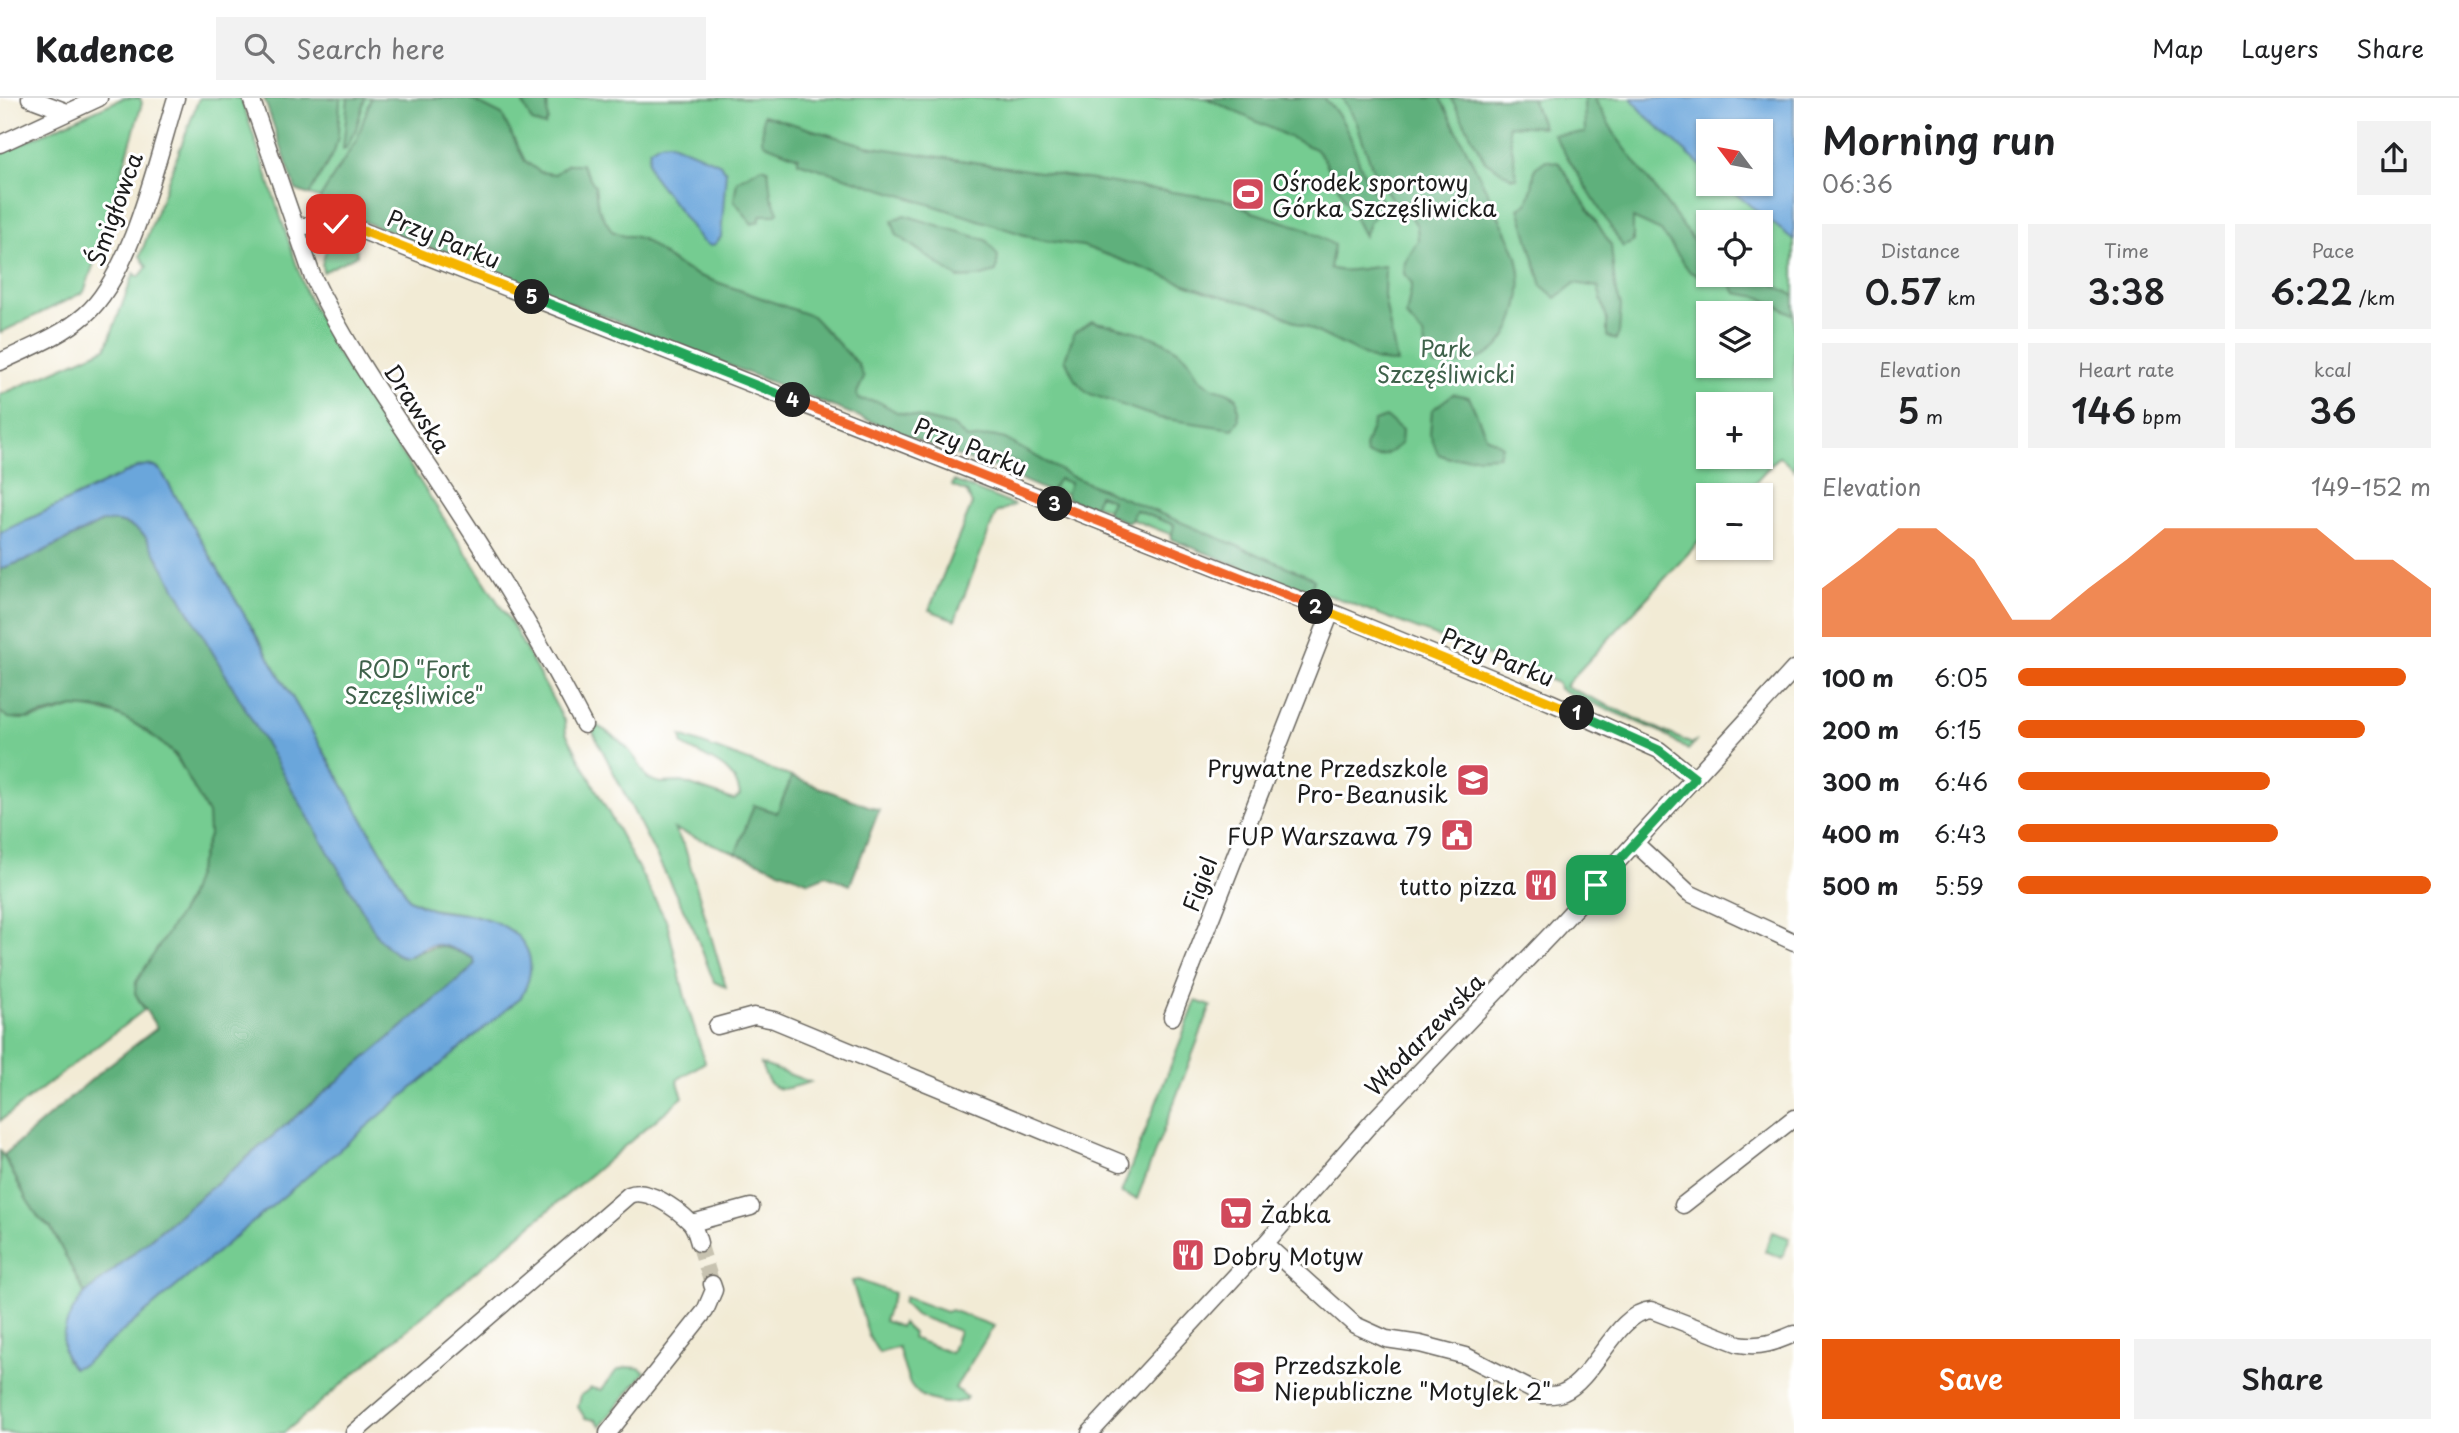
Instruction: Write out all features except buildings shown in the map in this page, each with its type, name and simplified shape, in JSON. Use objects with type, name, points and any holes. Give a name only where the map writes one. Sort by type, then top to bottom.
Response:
[{"type":"street","points":[[30,98],[67,112]]},
{"type":"street","points":[[0,144],[99,98]]},
{"type":"street","name":"Śmigłowca","points":[[0,362],[60,332],[84,315],[105,294],[136,225],[176,98]]},
{"type":"street","name":"Drawska","points":[[251,98],[312,275],[339,327],[523,612],[584,725]]},
{"type":"street","name":"Przy Parku","points":[[296,227],[321,224],[350,226],[1331,612],[1639,740],[1666,754],[1695,778]]},
{"type":"street","name":"Figiel","points":[[1172,1017],[1331,612]]},
{"type":"street","name":"Włodarzewska","points":[[1090,1433],[1265,1244],[1373,1121],[1635,843],[1794,669]]},
{"type":"street","points":[[1635,843],[1689,893],[1794,942]]},
{"type":"street","points":[[717,1026],[754,1016],[774,1020],[1121,1163]]},
{"type":"street","points":[[1683,1205],[1794,1118]]},
{"type":"street","points":[[354,1433],[629,1195],[636,1192],[649,1193],[692,1223],[699,1243]]},
{"type":"street","points":[[692,1223],[751,1207]]},
{"type":"street","points":[[1265,1244],[1355,1325],[1386,1339],[1420,1344],[1466,1356],[1542,1395],[1555,1395],[1573,1386],[1629,1321],[1643,1311],[1651,1310],[1752,1347],[1767,1346],[1794,1334]]},
{"type":"street","points":[[608,1433],[705,1311],[713,1290],[712,1284]]},
{"type":"green space","points":[[123,98],[140,98],[142,103],[118,186],[115,188],[118,204],[113,208],[84,292],[0,333],[0,153]]},
{"type":"green space","name":"ROD \"Fort Szczęśliwice\"","points":[[199,98],[241,98],[306,293],[336,351],[512,624],[565,722],[566,733],[667,922],[686,1001],[705,1062],[677,1080],[683,1097],[284,1433],[0,1433],[0,1150],[27,1200],[39,1218],[51,1228],[85,1294],[67,1325],[64,1342],[66,1360],[521,997],[478,916],[431,909],[409,899],[161,471],[155,467],[138,467],[0,533],[0,395],[106,348],[134,273],[139,277],[147,267],[140,256]]},
{"type":"green space","points":[[264,98],[340,98],[338,137],[334,152],[309,195],[296,190]]},
{"type":"green space","name":"Park Szczęśliwicki","points":[[267,98],[1794,98],[1794,470],[1779,456],[1773,462],[1773,392],[1696,392],[1696,469],[1767,469],[1754,483],[1696,483],[1696,545],[1565,686],[1692,744],[1697,740],[1688,750],[1663,733],[1559,689],[1558,683],[1311,588],[1309,594],[1171,539],[1170,534],[1131,519],[1127,522],[1109,515],[1107,509],[1095,505],[1090,507],[1068,499],[1066,494],[1054,489],[1050,492],[994,466],[989,468],[373,225],[351,217],[325,216],[321,199],[299,191]]},
{"type":"green space","points":[[348,98],[365,98],[356,129],[343,149]]},
{"type":"green space","points":[[371,98],[468,98],[502,115],[525,161],[540,172],[555,174],[568,164],[581,164],[595,186],[598,208],[612,231],[644,240],[677,265],[697,275],[812,316],[858,364],[864,378],[857,393],[858,399],[879,402],[897,412],[953,426],[968,439],[992,436],[1005,439],[1071,476],[1309,576],[1314,580],[1309,594],[1171,539],[1174,525],[1135,510],[1131,520],[1127,522],[1109,515],[1107,511],[1112,500],[1099,495],[1094,506],[1090,507],[1068,499],[1066,495],[1070,483],[1059,479],[1050,492],[1019,479],[1021,465],[998,456],[993,467],[989,468],[373,225],[351,217],[325,216],[320,198],[357,139]]},
{"type":"green space","points":[[520,98],[547,98],[548,120],[545,126],[532,122]]},
{"type":"green space","points":[[1206,98],[1323,98],[1344,124],[1365,177],[1383,202],[1383,209],[1370,221],[1364,236],[1324,159],[1315,149]]},
{"type":"green space","points":[[1342,98],[1440,98],[1508,235],[1519,264],[1520,296],[1512,325],[1497,347],[1477,360],[1434,366],[1427,357],[1423,335],[1406,316],[1412,283],[1404,274],[1405,262],[1418,240],[1417,226],[1410,215],[1396,206],[1373,170],[1356,121]]},
{"type":"green space","points":[[1451,98],[1531,98],[1543,127],[1508,125],[1517,178],[1512,178],[1485,161]]},
{"type":"green space","points":[[1584,98],[1594,98],[1616,136],[1696,244],[1696,275],[1690,272],[1661,231],[1633,218],[1633,242],[1623,247],[1553,134],[1585,133]]},
{"type":"green space","points":[[763,115],[867,146],[1232,201],[1252,212],[1304,228],[1334,245],[1330,268],[1350,270],[1385,266],[1384,296],[1397,363],[1374,360],[1268,308],[1210,293],[1083,246],[1040,240],[798,162],[798,157],[765,144],[762,140]]},
{"type":"green space","points":[[1546,160],[1559,163],[1611,245],[1615,287],[1621,306],[1616,340],[1607,336],[1607,320],[1598,287],[1575,283],[1556,298],[1542,286],[1519,208],[1527,203],[1535,168]]},
{"type":"green space","points":[[762,167],[768,169],[771,196],[778,212],[775,215],[761,215],[759,221],[752,224],[734,200],[737,181]]},
{"type":"green space","points":[[904,215],[986,240],[998,256],[996,272],[978,277],[958,278],[897,235],[892,221]]},
{"type":"green space","points":[[356,246],[357,255],[323,272],[322,264],[327,247]]},
{"type":"green space","points":[[1773,283],[1794,296],[1794,315],[1773,304],[1773,301],[1736,293],[1732,287],[1773,287]]},
{"type":"green space","points":[[1092,321],[1141,333],[1175,348],[1188,359],[1203,382],[1237,398],[1239,420],[1233,429],[1159,418],[1087,393],[1075,380],[1065,359],[1074,333]]},
{"type":"green space","points":[[1453,394],[1469,397],[1486,436],[1502,446],[1499,456],[1449,458],[1438,454],[1430,434],[1432,410]]},
{"type":"green space","points":[[1386,417],[1402,430],[1401,444],[1381,456],[1366,454],[1365,447],[1374,421]]},
{"type":"green space","points":[[954,481],[1014,505],[996,513],[955,620],[929,610],[972,504],[967,492],[952,486]]},
{"type":"green space","points":[[114,521],[135,527],[145,536],[410,956],[442,947],[473,958],[475,963],[470,970],[85,1294],[51,1228],[39,1218],[27,1200],[4,1155],[105,1068],[157,1028],[135,993],[136,982],[187,902],[209,835],[208,814],[176,755],[144,729],[124,718],[104,709],[74,707],[25,719],[9,718],[0,712],[0,569],[28,559],[102,522]]},
{"type":"green space","points":[[74,707],[123,717],[165,746],[180,764],[205,806],[210,831],[197,878],[185,904],[135,993],[144,1010],[0,1121],[0,712],[18,719],[27,719]]},
{"type":"green space","points":[[593,724],[626,747],[648,779],[661,783],[682,782],[734,800],[740,795],[732,776],[726,770],[683,745],[681,736],[792,777],[777,814],[754,806],[736,853],[674,829],[685,848],[726,987],[714,982],[694,930],[590,726]]},
{"type":"green space","points":[[792,777],[879,810],[850,885],[826,875],[809,882],[736,853],[754,805],[777,813]]},
{"type":"green space","points":[[1196,1001],[1211,1006],[1137,1199],[1121,1193]]},
{"type":"green space","points":[[761,1064],[810,1082],[785,1089],[779,1088],[769,1082]]},
{"type":"green space","points":[[1772,1232],[1790,1238],[1782,1258],[1765,1251]]},
{"type":"green space","points":[[858,1280],[894,1293],[884,1321],[900,1327],[902,1323],[913,1333],[912,1338],[951,1353],[959,1331],[915,1315],[903,1303],[905,1297],[994,1326],[955,1388],[967,1397],[965,1400],[945,1403],[923,1397],[908,1380],[898,1347],[879,1353],[869,1337],[852,1281]]},
{"type":"green space","points":[[627,1367],[639,1368],[645,1372],[601,1426],[596,1420],[585,1418],[578,1407],[581,1395],[591,1388],[602,1390],[616,1371]]},
{"type":"water","points":[[1631,98],[1794,98],[1794,240],[1773,223],[1773,210],[1756,210],[1738,196],[1773,196],[1773,119],[1696,119],[1696,161],[1646,116]]},
{"type":"water","points":[[669,142],[719,163],[726,171],[721,237],[715,244],[710,246],[702,241],[651,173],[648,162],[650,149],[660,143]]},
{"type":"water","points":[[147,465],[161,471],[409,899],[431,909],[477,916],[505,927],[524,944],[529,955],[530,968],[528,982],[521,997],[84,1364],[73,1368],[67,1359],[63,1339],[68,1320],[85,1294],[470,970],[475,963],[473,958],[441,945],[431,945],[411,955],[399,955],[378,937],[145,536],[125,524],[102,522],[28,559],[0,569],[0,533]]},
{"type":"tunnel","points":[[699,1243],[712,1284]]},
{"type":"place","name":"Ośrodek sportowy Górka Szczęśliwicka","points":[[1248,194]]},
{"type":"place","name":"Prywatne Przedszkole Pro-Beanusik","points":[[1473,780]]},
{"type":"place","name":"FUP Warszawa 79","points":[[1457,835]]},
{"type":"place","name":"tutto pizza","points":[[1541,885]]},
{"type":"place","name":"Żabka","points":[[1236,1213]]},
{"type":"place","name":"Dobry Motyw","points":[[1188,1255]]},
{"type":"place","name":"Przedszkole Niepubliczne \"Motylek 2\"","points":[[1249,1377]]},
{"type":"route","points":[[336,224],[350,226],[1331,612],[1659,750],[1695,778],[1596,885]]}]
